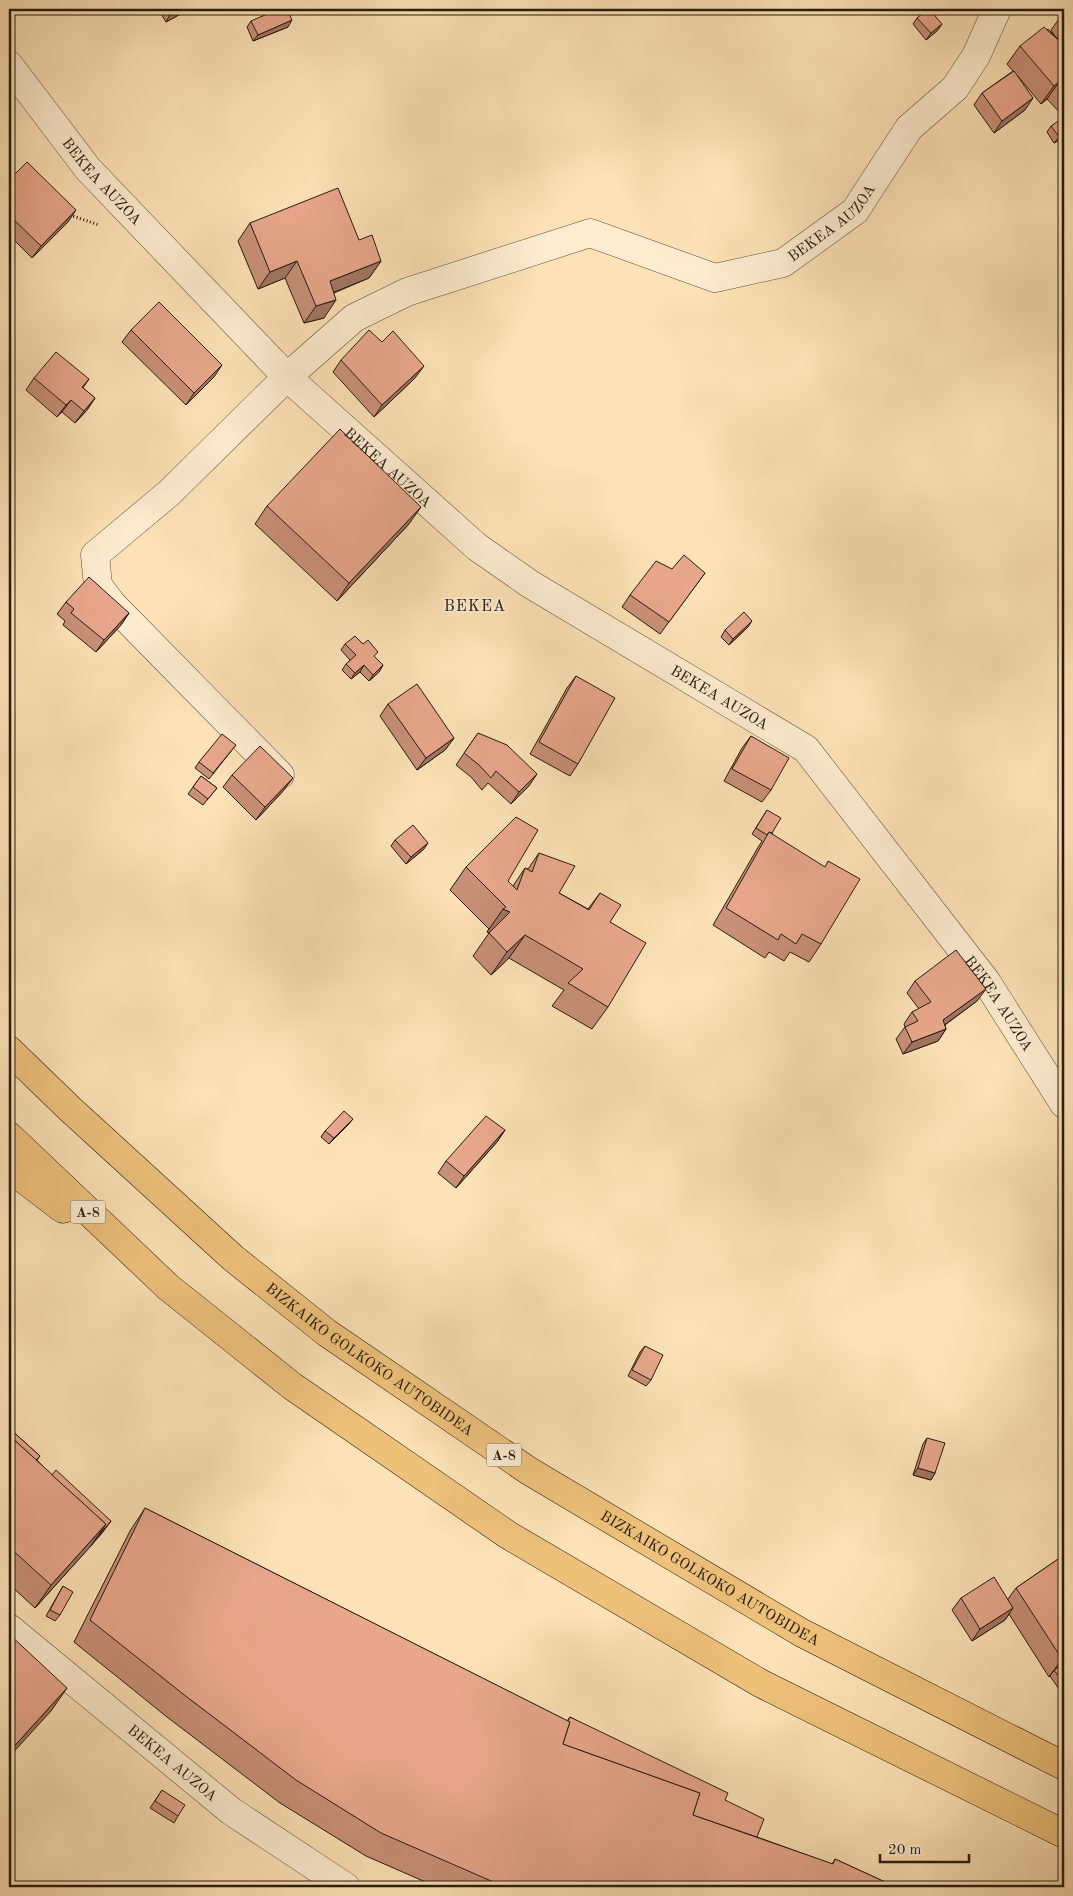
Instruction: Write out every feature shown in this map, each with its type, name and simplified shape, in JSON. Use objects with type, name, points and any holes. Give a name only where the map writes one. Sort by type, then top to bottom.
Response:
[{"type":"highway","name":"BIZKAIKO GOLKOKO AUTOBIDEA","points":[[9,1050],[70,1109],[233,1258],[328,1333],[529,1472],[802,1633],[1064,1766]]},
{"type":"highway","name":"A-8","points":[[9,1136],[168,1287],[292,1386],[508,1535],[760,1683],[1064,1834]]},
{"type":"highway","points":[[9,1168],[168,1287]]},
{"type":"street","name":"BEKEA AUZOA","points":[[280,775],[112,604],[98,585],[95,555],[169,492],[288,377],[354,318],[407,292],[590,233],[715,278],[783,263],[855,211],[909,128],[955,88],[976,56],[997,9]]},
{"type":"street","name":"BEKEA AUZOA","points":[[9,65],[88,169],[288,377],[477,547],[530,584],[806,749],[986,981],[1064,1104]]},
{"type":"street","name":"BEKEA AUZOA","points":[[9,1628],[231,1811],[346,1887]]},
{"type":"building","points":[[166,9],[183,9],[170,15]]},
{"type":"building","points":[[279,9],[287,9],[292,20],[258,35],[251,21]]},
{"type":"building","points":[[928,9],[942,24],[931,33],[917,18]]},
{"type":"building","points":[[1044,27],[1064,45],[1064,86],[1060,81],[1054,86],[1020,46]]},
{"type":"building","points":[[1014,71],[1033,98],[1002,121],[982,93]]},
{"type":"building","points":[[1064,117],[1064,134],[1059,137],[1051,126]]},
{"type":"building","points":[[27,162],[76,210],[41,246],[9,215],[9,180]]},
{"type":"building","points":[[338,188],[359,240],[372,235],[381,261],[330,281],[336,300],[316,306],[297,261],[270,272],[250,223]]},
{"type":"building","points":[[159,302],[222,365],[194,393],[131,330]]},
{"type":"building","points":[[369,330],[382,342],[393,331],[424,366],[382,405],[341,360]]},
{"type":"building","points":[[56,352],[89,379],[82,387],[95,398],[84,411],[71,400],[66,405],[34,378]]},
{"type":"building","points":[[340,429],[421,507],[349,583],[267,506]]},
{"type":"building","points":[[684,555],[705,573],[669,622],[630,595],[656,561],[672,569]]},
{"type":"building","points":[[89,577],[129,613],[104,640],[71,613],[74,609],[66,602]]},
{"type":"building","points":[[744,612],[752,621],[733,639],[725,630]]},
{"type":"building","points":[[355,636],[363,644],[368,640],[378,652],[374,656],[383,665],[373,675],[364,665],[355,673],[346,664],[356,655],[345,644]]},
{"type":"building","points":[[576,676],[615,698],[578,764],[539,742]]},
{"type":"building","points":[[417,684],[454,738],[426,758],[388,704]]},
{"type":"building","points":[[478,733],[507,745],[537,774],[519,792],[496,771],[491,778],[464,753]]},
{"type":"building","points":[[222,734],[236,745],[213,773],[199,762]]},
{"type":"building","points":[[751,736],[789,758],[771,790],[732,769]]},
{"type":"building","points":[[260,746],[293,778],[265,807],[232,775]]},
{"type":"building","points":[[201,776],[217,788],[208,799],[193,787]]},
{"type":"building","points":[[767,810],[781,818],[772,833],[769,832],[767,835],[756,828]]},
{"type":"building","points":[[516,817],[538,830],[508,881],[517,890],[525,868],[532,872],[539,853],[575,866],[559,893],[589,910],[600,893],[621,905],[610,922],[646,943],[608,1007],[568,983],[583,969],[525,935],[507,952],[489,933],[510,912],[503,909],[506,907],[466,867]]},
{"type":"building","points":[[413,825],[428,843],[411,857],[395,840]]},
{"type":"building","points":[[769,832],[825,867],[828,861],[860,879],[821,944],[802,934],[796,944],[781,934],[778,940],[726,908]]},
{"type":"building","points":[[956,950],[986,989],[943,1020],[946,1029],[912,1042],[905,1027],[918,1021],[912,1012],[931,1002],[915,981]]},
{"type":"building","points":[[344,1111],[353,1119],[334,1138],[325,1131]]},
{"type":"building","points":[[486,1116],[505,1130],[464,1176],[446,1161]]},
{"type":"building","points":[[645,1346],[663,1355],[651,1380],[632,1370]]},
{"type":"building","points":[[9,1428],[40,1456],[36,1460],[9,1435]]},
{"type":"building","points":[[9,1435],[106,1524],[51,1585],[9,1547]]},
{"type":"building","points":[[927,1438],[945,1443],[935,1473],[918,1468]]},
{"type":"building","points":[[56,1470],[111,1521],[99,1535],[106,1524],[52,1475]]},
{"type":"building","points":[[145,1508],[570,1722],[563,1744],[700,1793],[693,1815],[833,1864],[835,1859],[896,1887],[505,1887],[381,1833],[296,1780],[90,1620]]},
{"type":"building","points":[[1064,1555],[1064,1658],[1062,1659],[1016,1588]]},
{"type":"building","points":[[994,1577],[1013,1608],[980,1629],[961,1598]]},
{"type":"building","points":[[63,1586],[73,1592],[60,1615],[50,1610]]},
{"type":"building","points":[[9,1634],[67,1688],[9,1752]]},
{"type":"building","points":[[1064,1664],[1064,1684],[1054,1670]]},
{"type":"building","points":[[570,1717],[728,1793],[725,1800],[764,1819],[757,1837],[693,1815],[700,1793],[563,1744]]},
{"type":"building","points":[[162,1790],[185,1805],[178,1816],[155,1801]]},
{"type":"district","name":"BEKEA","points":[[475,605]]}]
